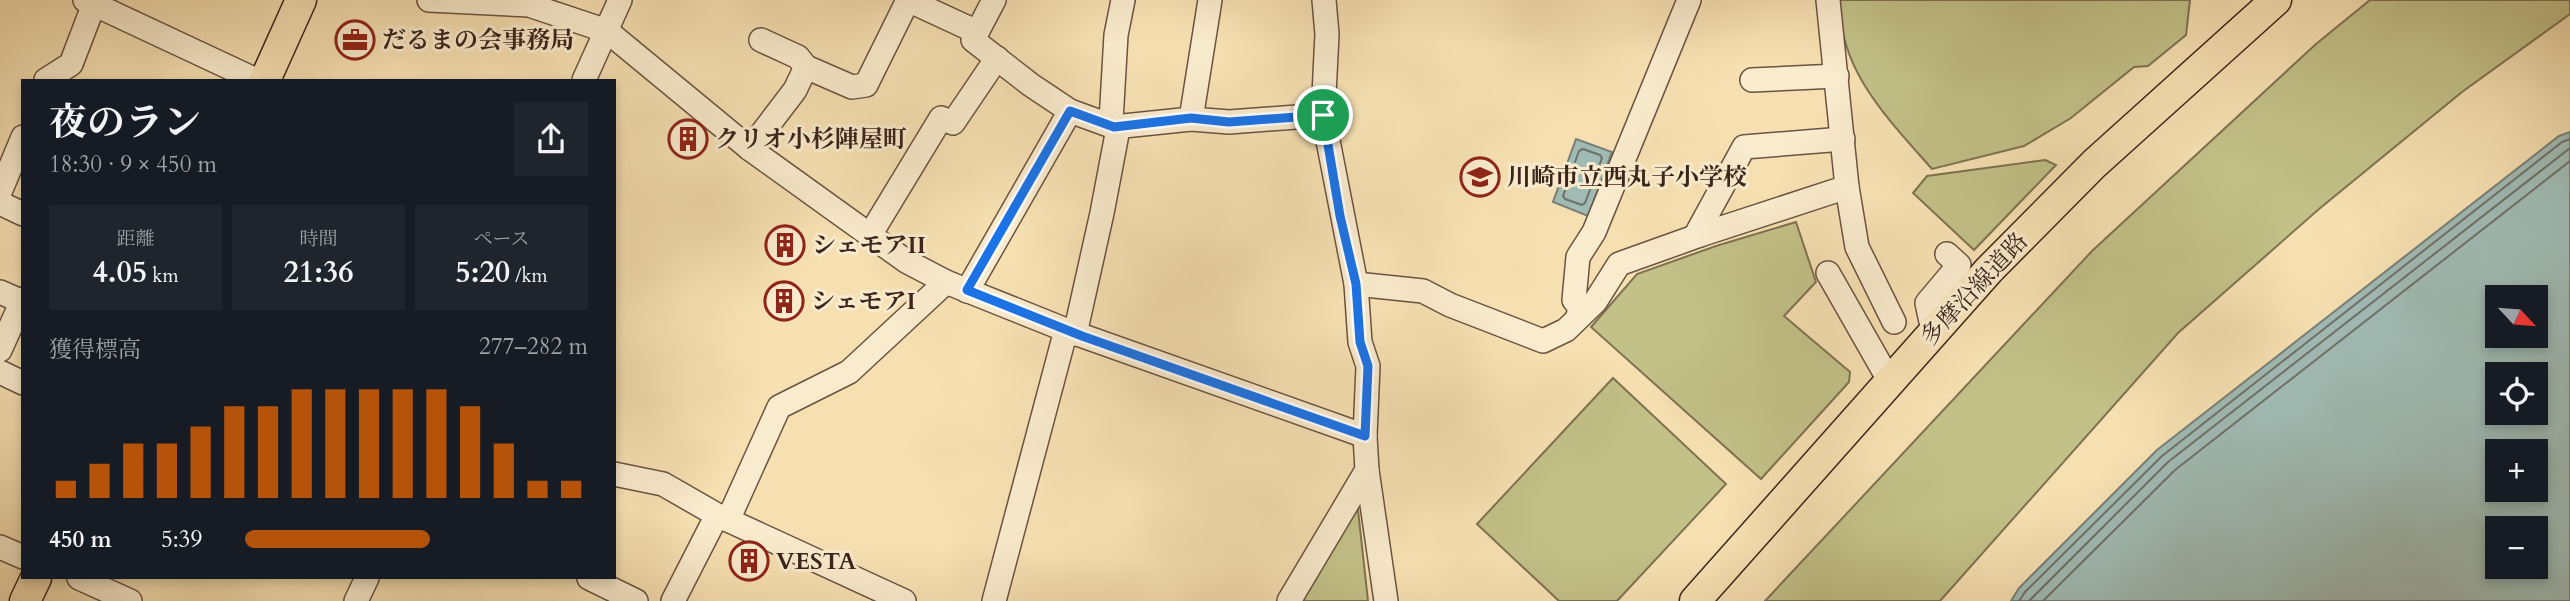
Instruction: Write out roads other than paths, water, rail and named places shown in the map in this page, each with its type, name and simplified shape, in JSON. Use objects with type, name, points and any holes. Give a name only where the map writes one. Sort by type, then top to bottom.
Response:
[{"type":"main road","points":[[265,79],[301,0]]},
{"type":"main road","name":"多摩沿線道路","points":[[1695,601],[1989,270],[2094,164],[2276,0]]},
{"type":"main road","points":[[25,601],[36,579]]},
{"type":"street","points":[[429,0],[529,5],[607,31],[750,149],[906,261],[946,282],[1071,332],[1365,436]]},
{"type":"street","points":[[584,79],[620,0]]},
{"type":"street","points":[[761,40],[798,57],[806,67],[852,87],[866,85],[908,0],[977,32]]},
{"type":"street","points":[[995,0],[973,40],[1070,111],[1114,127],[1191,118],[1229,122],[1323,115]]},
{"type":"street","points":[[994,601],[1071,332],[1102,212],[1117,134],[1111,121],[1116,34],[1123,0]]},
{"type":"street","points":[[1191,118],[1210,0]]},
{"type":"street","points":[[1324,0],[1327,34],[1323,115],[1340,216],[1356,284],[1360,342],[1368,366],[1365,436],[1367,470],[1386,601]]},
{"type":"street","points":[[1578,316],[1580,307],[1574,300],[1578,257],[1594,232],[1689,0]]},
{"type":"street","points":[[1828,0],[1847,187],[1857,247],[1894,322]]},
{"type":"street","points":[[48,79],[71,64],[90,2],[254,79]]},
{"type":"street","points":[[870,235],[941,118],[953,122],[997,58]]},
{"type":"street","points":[[750,149],[795,90],[806,67]]},
{"type":"street","points":[[1752,80],[1837,76]]},
{"type":"street","points":[[967,290],[1070,111]]},
{"type":"street","points":[[1700,235],[1698,230],[1744,147],[1843,139]]},
{"type":"street","points":[[0,192],[21,142]]},
{"type":"street","points":[[1356,284],[1423,291],[1450,305],[1543,341],[1566,330],[1595,302],[1619,264],[1847,187]]},
{"type":"street","points":[[0,203],[21,213]]},
{"type":"street","points":[[1933,331],[1927,303],[1959,265],[1947,254]]},
{"type":"street","points":[[1828,273],[1889,380]]},
{"type":"street","points":[[673,601],[723,517],[779,407],[849,372],[946,282]]},
{"type":"street","points":[[0,292],[21,301]]},
{"type":"street","points":[[0,350],[21,303]]},
{"type":"street","points":[[0,372],[21,382]]},
{"type":"street","points":[[1289,601],[1367,470]]},
{"type":"street","points":[[616,474],[663,484],[723,517],[904,601]]},
{"type":"street","points":[[0,547],[21,556]]},
{"type":"street","points":[[81,579],[130,601]]},
{"type":"street","points":[[356,601],[367,579]]},
{"type":"street","points":[[591,579],[636,601]]},
{"type":"water","points":[[2570,132],[2570,601],[2011,601],[2019,588],[2157,450],[2559,136]]},
{"type":"water","points":[[1576,139],[1612,152],[1588,216],[1553,202]]},
{"type":"place","name":"だるまの会事務局","points":[[355,40]]},
{"type":"place","name":"クリオ小杉陣屋町","points":[[688,139]]},
{"type":"place","name":"川崎市立西丸子小学校","points":[[1480,177]]},
{"type":"place","name":"シェモアII","points":[[785,245]]},
{"type":"place","name":"シェモアI","points":[[784,301]]},
{"type":"place","name":"VESTA","points":[[749,561]]}]
